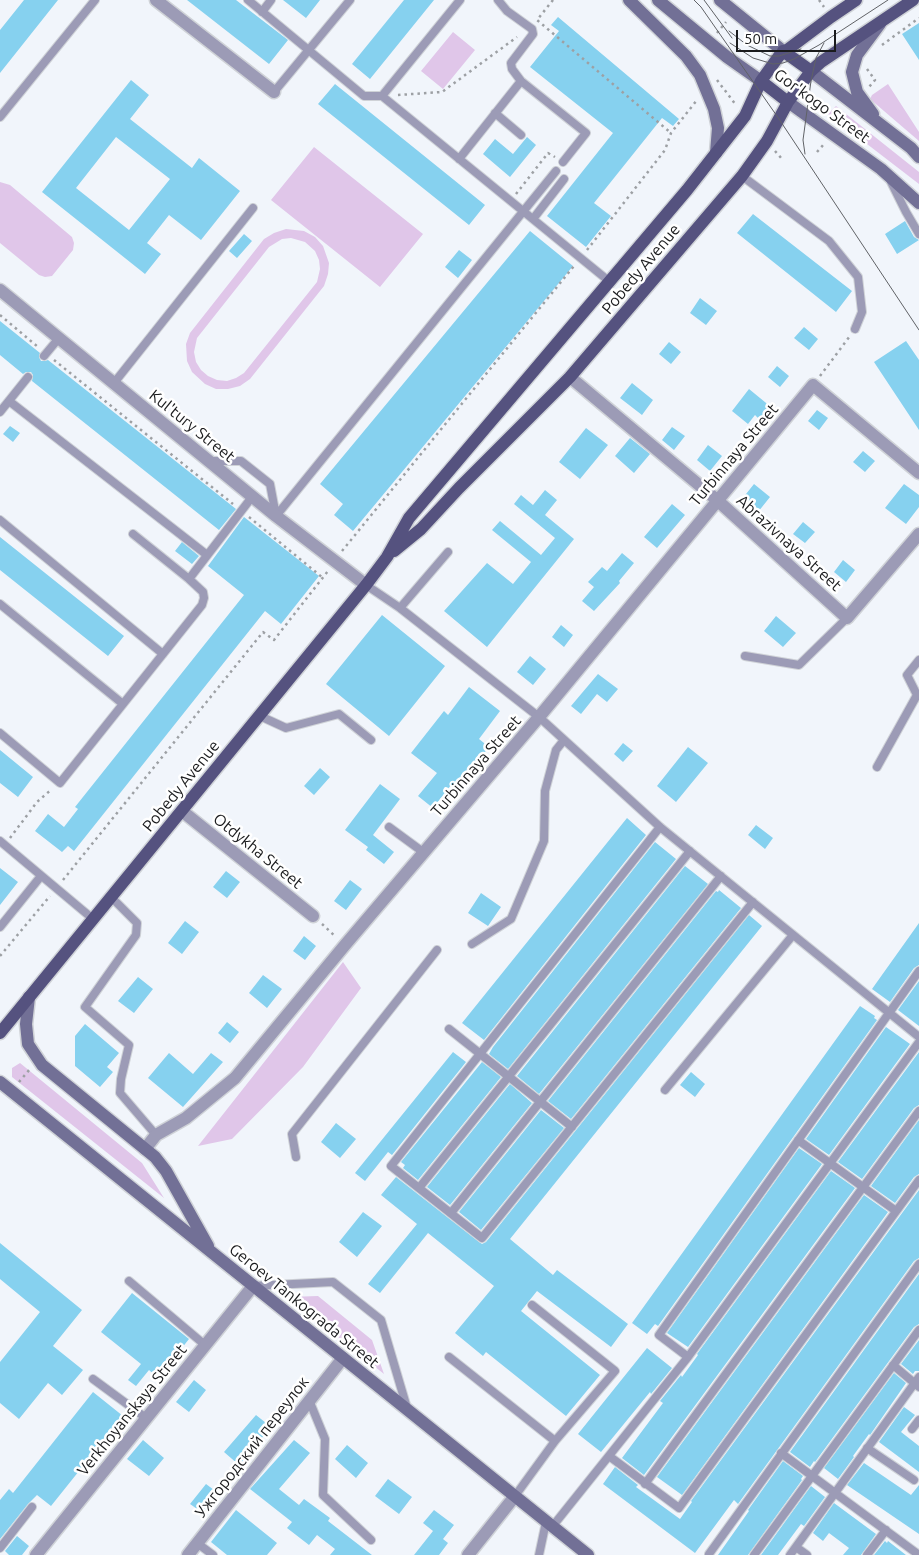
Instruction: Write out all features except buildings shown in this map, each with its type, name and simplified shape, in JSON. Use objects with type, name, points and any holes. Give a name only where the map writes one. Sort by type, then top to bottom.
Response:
[{"type":"main road","points":[[629,0],[686,56],[700,75],[714,109],[718,128],[716,154]]},
{"type":"main road","name":"Gor'kogo Street","points":[[658,0],[727,58],[761,81],[888,176],[919,203]]},
{"type":"main road","name":"Gor'kogo Street","points":[[720,0],[911,148],[919,157]]},
{"type":"main road","name":"Pobedy Avenue","points":[[0,1034],[366,585],[386,558],[410,518],[716,154],[744,116],[761,81],[784,51],[856,0]]},
{"type":"main road","name":"Pobedy Avenue","points":[[386,558],[421,529],[459,488],[570,377],[742,176],[767,142],[788,102],[811,71],[821,62],[913,0]]},
{"type":"main road","name":"Gor'kogo Street","points":[[882,21],[857,55],[852,72],[857,92],[882,126]]},
{"type":"main road","points":[[29,997],[26,1024],[28,1044],[42,1064],[155,1157],[166,1171],[212,1253]]},
{"type":"main road","name":"Geroev Tankograda Street","points":[[0,1082],[588,1555]]},
{"type":"street","points":[[156,0],[274,92]]},
{"type":"street","name":"Kul'tury Street","points":[[0,290],[252,497],[366,585]]},
{"type":"street","name":"Abrazivnaya Street","points":[[570,377],[717,500],[848,618]]},
{"type":"street","points":[[813,385],[919,473]]},
{"type":"street","name":"Turbinnaya Street","points":[[145,1149],[156,1135],[186,1118],[235,1078],[423,852],[539,717],[813,385]]},
{"type":"street","points":[[848,618],[919,534]]},
{"type":"street","name":"Otdykha Street","points":[[182,811],[314,916]]},
{"type":"street","name":"Verkhoyanskaya Street","points":[[36,1555],[253,1286]]},
{"type":"street","name":"Ужгородский переулок","points":[[188,1555],[342,1358]]},
{"type":"street","points":[[468,1555],[515,1496]]},
{"type":"lane","points":[[0,117],[94,0]]},
{"type":"lane","points":[[248,0],[364,96],[382,96],[610,282]]},
{"type":"lane","points":[[262,12],[271,0]]},
{"type":"lane","points":[[274,92],[350,0]]},
{"type":"lane","points":[[382,96],[460,0]]},
{"type":"lane","points":[[498,0],[507,11],[530,28],[533,34],[511,63],[512,69],[521,81],[586,134],[563,162]]},
{"type":"lane","points":[[459,159],[521,81]]},
{"type":"lane","points":[[495,113],[521,135]]},
{"type":"lane","points":[[276,516],[556,171]]},
{"type":"lane","points":[[742,176],[829,241],[858,277],[862,312],[855,329]]},
{"type":"lane","points":[[888,176],[919,234]]},
{"type":"lane","points":[[533,219],[564,179]]},
{"type":"lane","points":[[114,383],[253,208]]},
{"type":"lane","points":[[45,355],[59,338]]},
{"type":"lane","points":[[0,412],[28,377]]},
{"type":"lane","points":[[8,401],[207,555]]},
{"type":"lane","points":[[209,461],[241,461],[270,484],[276,516]]},
{"type":"lane","points":[[189,579],[252,497]]},
{"type":"lane","points":[[0,520],[163,654]]},
{"type":"lane","points":[[0,733],[60,783],[203,602],[204,595],[202,589],[133,534]]},
{"type":"lane","points":[[400,608],[448,552]]},
{"type":"lane","points":[[366,585],[400,608],[539,717],[660,827],[919,1037]]},
{"type":"lane","points":[[0,604],[123,704]]},
{"type":"lane","points":[[745,656],[799,665],[848,618]]},
{"type":"lane","points":[[877,767],[917,695],[907,675],[919,660]]},
{"type":"lane","points":[[260,716],[286,728],[339,714],[371,740]]},
{"type":"lane","points":[[472,944],[511,919],[544,841],[545,792],[556,750],[564,740]]},
{"type":"lane","points":[[389,826],[423,852]]},
{"type":"lane","points":[[660,827],[391,1166],[482,1238],[753,902]]},
{"type":"lane","points":[[2,843],[93,919]]},
{"type":"lane","points":[[419,1188],[690,851]]},
{"type":"lane","points":[[0,928],[41,876]]},
{"type":"lane","points":[[451,1213],[721,876]]},
{"type":"lane","points":[[111,897],[137,923],[136,935],[85,1007],[129,1045],[120,1079],[120,1093],[156,1135]]},
{"type":"lane","points":[[665,1090],[793,935]]},
{"type":"lane","points":[[296,1157],[292,1134],[438,950]]},
{"type":"lane","points":[[688,1357],[658,1335],[919,971]]},
{"type":"lane","points":[[449,1029],[572,1127]]},
{"type":"lane","points":[[539,1555],[549,1524],[609,1456],[688,1357],[919,1042]]},
{"type":"lane","points":[[645,1484],[919,1110]]},
{"type":"lane","points":[[798,1140],[831,1162],[896,1211]]},
{"type":"lane","points":[[609,1456],[678,1508],[919,1180]]},
{"type":"lane","points":[[708,1554],[919,1264]]},
{"type":"lane","points":[[128,1281],[205,1345]]},
{"type":"lane","points":[[253,1286],[333,1282],[381,1320],[407,1410]]},
{"type":"lane","points":[[515,1496],[555,1441],[615,1372],[532,1305]]},
{"type":"lane","points":[[754,1555],[919,1330]]},
{"type":"lane","points":[[449,1357],[555,1441]]},
{"type":"lane","points":[[790,1555],[867,1448],[918,1382],[893,1365]]},
{"type":"lane","points":[[92,1378],[146,1418]]},
{"type":"lane","points":[[310,1400],[325,1439],[323,1495],[371,1540]]},
{"type":"lane","points":[[912,1428],[919,1420]]},
{"type":"lane","points":[[867,1448],[914,1480]]},
{"type":"lane","points":[[781,1453],[919,1555]]},
{"type":"lane","points":[[0,1548],[32,1507]]},
{"type":"lane","points":[[867,1555],[886,1530]]},
{"type":"lane","points":[[197,1543],[212,1555]]},
{"type":"lane","points":[[796,1547],[807,1555]]},
{"type":"path","points":[[382,96],[442,92],[530,28],[554,0]]},
{"type":"path","points":[[882,45],[919,18]]},
{"type":"path","points":[[537,20],[672,133]]},
{"type":"path","points":[[0,956],[264,632],[274,640],[358,530],[581,258],[665,150],[672,133],[715,78]]},
{"type":"path","points":[[510,201],[548,154],[563,162]]},
{"type":"path","points":[[0,315],[45,355],[323,578]]},
{"type":"path","points":[[813,385],[855,329]]},
{"type":"path","points":[[2,843],[37,802],[60,783]]},
{"type":"path","points":[[314,916],[345,945]]},
{"type":"path","points":[[11,1091],[33,1066]]},
{"type":"shaded area","points":[[453,32],[475,50],[443,89],[421,71]]},
{"type":"shaded area","points":[[888,84],[919,132],[919,141],[870,99],[872,95]]},
{"type":"shaded area","points":[[836,106],[919,172],[919,184],[828,114]]},
{"type":"shaded area","points":[[314,147],[423,234],[380,287],[271,200]]},
{"type":"shaded area","points":[[0,182],[10,185],[72,237],[74,243],[73,250],[52,276],[45,277],[39,275],[0,243]]},
{"type":"shaded area","points":[[286,229],[304,231],[315,237],[323,246],[329,263],[324,286],[250,379],[240,386],[216,389],[205,384],[192,372],[187,361],[186,344],[190,333],[264,239]],"holes":[[[291,238],[305,242],[315,251],[319,260],[320,269],[317,282],[244,373],[227,381],[217,380],[208,376],[196,362],[194,352],[197,338],[269,247],[282,239]]]},
{"type":"shaded area","points":[[343,962],[361,988],[303,1067],[232,1139],[198,1146]]},
{"type":"shaded area","points":[[20,1063],[142,1163],[164,1198],[12,1077],[12,1068]]},
{"type":"shaded area","points":[[318,1296],[372,1340],[384,1374],[288,1297]]},
{"type":"tram line","points":[[694,0],[701,7],[779,119],[919,330]]},
{"type":"tram line","points":[[704,0],[732,38]]},
{"type":"tram line","points":[[730,43],[753,58],[773,64],[783,63],[819,45],[888,0]]},
{"type":"tram line","points":[[729,31],[747,45],[770,56],[779,56],[801,49]]},
{"type":"tram line","points":[[805,154],[803,140],[811,81],[816,58],[824,43]]}]
